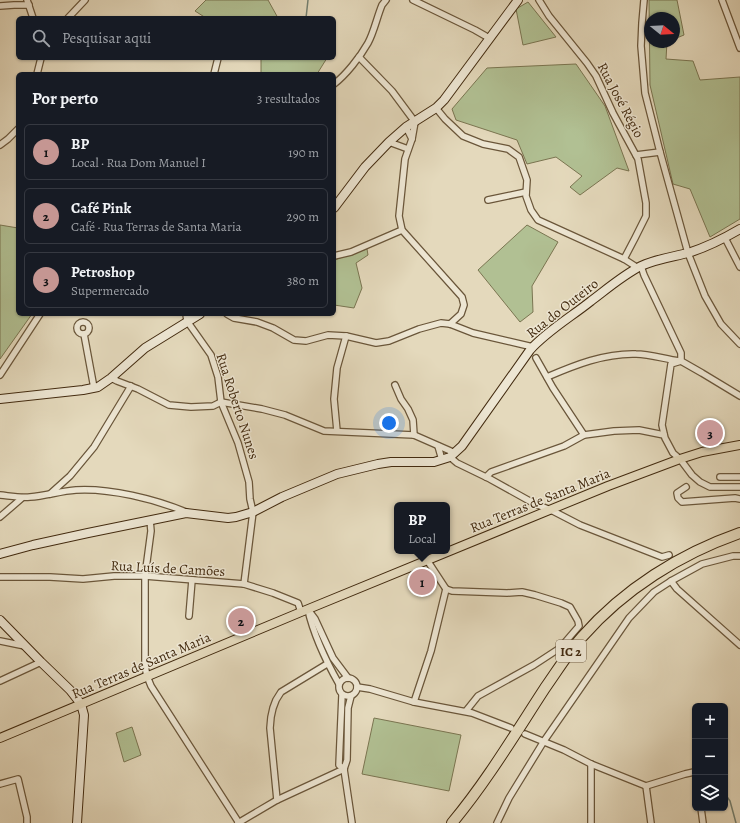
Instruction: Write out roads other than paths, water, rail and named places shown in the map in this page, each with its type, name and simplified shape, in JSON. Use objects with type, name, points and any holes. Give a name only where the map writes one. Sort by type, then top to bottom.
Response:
[{"type":"highway","name":"IC 2","points":[[452,823],[492,770],[524,720],[582,637],[617,603],[651,577],[683,558],[717,541],[740,533]]},
{"type":"highway","name":"IC 2","points":[[456,823],[495,771],[565,666],[602,622],[653,581],[685,561],[719,544],[740,536]]},
{"type":"main road","name":"Rua Terras de Santa Maria","points":[[450,551],[608,486],[680,459],[702,452],[740,445]]},
{"type":"main road","name":"Rua Terras de Santa Maria","points":[[0,738],[442,554]]},
{"type":"street","points":[[70,16],[85,0]]},
{"type":"street","points":[[336,83],[359,57],[368,42],[382,5],[386,0]]},
{"type":"street","points":[[413,0],[489,38]]},
{"type":"street","points":[[336,205],[365,167],[389,142],[406,127],[436,108],[450,94],[489,38],[518,0]]},
{"type":"street","name":"Rua José Régio","points":[[539,0],[549,16],[596,76],[613,113],[638,159],[646,216],[624,259]]},
{"type":"street","points":[[644,0],[641,46],[645,92],[688,253],[705,296],[721,324],[740,344]]},
{"type":"street","points":[[722,0],[740,48]]},
{"type":"street","points":[[0,6],[28,3],[32,16]]},
{"type":"street","points":[[359,57],[392,91],[415,122],[412,139],[405,159],[400,216],[402,230],[462,297],[464,305],[461,314],[450,324]]},
{"type":"street","points":[[38,72],[40,60]]},
{"type":"street","points":[[214,72],[218,60]]},
{"type":"street","points":[[436,108],[462,136],[483,144],[508,149],[519,157],[527,180],[526,196],[531,210],[538,220],[639,267],[681,353],[681,361]]},
{"type":"street","points":[[406,127],[412,139]]},
{"type":"street","points":[[0,145],[16,131]]},
{"type":"street","points":[[389,142],[408,149]]},
{"type":"street","points":[[636,155],[660,152]]},
{"type":"street","points":[[488,200],[526,192]]},
{"type":"street","name":"Rua do Outeiro","points":[[449,457],[462,446],[533,347],[553,330],[639,267],[657,260],[688,253],[712,244],[740,229]]},
{"type":"street","points":[[336,256],[351,252],[402,230]]},
{"type":"street","points":[[725,238],[740,267]]},
{"type":"street","points":[[0,375],[39,316]]},
{"type":"street","points":[[230,316],[257,322],[273,328],[294,340],[306,342],[328,335],[346,336],[376,343],[389,342],[419,329],[441,323],[450,324],[473,332],[533,347]]},
{"type":"street","points":[[0,399],[98,387],[111,378],[145,348],[186,318]]},
{"type":"street","name":"Rua Roberto Nunes","points":[[186,318],[211,355],[218,377],[221,402],[238,443],[249,482],[250,499],[253,512],[244,584]]},
{"type":"street","points":[[84,334],[94,388]]},
{"type":"street","points":[[337,432],[334,399],[337,368],[346,336]]},
{"type":"street","points":[[547,377],[575,365],[609,355],[637,354],[681,361],[740,396]]},
{"type":"street","points":[[536,358],[553,388],[584,435]]},
{"type":"street","points":[[681,361],[671,364],[662,426],[664,435],[673,453],[700,482],[710,487],[740,487],[739,477],[720,477]]},
{"type":"street","points":[[111,378],[169,405],[191,407],[213,406],[221,402],[285,415],[324,431],[414,435],[438,446],[457,463],[535,504],[551,510],[580,525],[662,557],[670,555]]},
{"type":"street","points":[[395,385],[413,420],[414,435]]},
{"type":"street","points":[[50,494],[70,476],[94,447],[131,386]]},
{"type":"street","points":[[486,477],[490,472],[564,446],[584,435],[614,431],[639,430],[664,435]]},
{"type":"street","points":[[438,446],[449,457]]},
{"type":"street","points":[[0,554],[33,545],[186,513],[228,518],[236,517],[253,512],[282,497],[337,474],[391,462],[434,462],[449,457]]},
{"type":"street","points":[[686,487],[677,493],[678,498],[682,502],[735,498],[740,499]]},
{"type":"street","points":[[0,495],[22,498],[76,490],[108,491],[158,502],[186,513]]},
{"type":"street","points":[[0,517],[22,498]]},
{"type":"street","points":[[535,504],[540,514]]},
{"type":"street","points":[[150,520],[151,531],[145,576],[145,666],[147,676],[151,686],[238,823],[277,800],[344,769]]},
{"type":"street","points":[[497,823],[508,798],[544,741],[629,618],[654,592],[671,581],[702,564],[733,556],[740,556]]},
{"type":"street","points":[[427,560],[446,589],[452,591],[507,593],[522,592],[535,595],[570,607],[578,621],[579,626],[560,648],[478,696],[466,711]]},
{"type":"street","name":"Rua Luís de Camões","points":[[0,577],[84,579],[114,576],[145,576],[244,584],[298,603],[304,611]]},
{"type":"street","points":[[190,616],[192,580]]},
{"type":"street","points":[[671,581],[677,589],[740,645]]},
{"type":"street","points":[[414,702],[431,651],[446,589]]},
{"type":"street","points":[[304,611],[328,664],[339,684],[339,690],[342,695],[339,765],[344,769]]},
{"type":"street","points":[[304,611],[315,619],[333,658],[348,678],[356,682],[357,688],[355,693],[351,696],[348,708],[347,760],[344,769],[352,823]]},
{"type":"street","points":[[0,620],[70,690],[81,704],[84,715],[77,823]]},
{"type":"street","points":[[0,641],[25,646]]},
{"type":"street","points":[[0,681],[41,662]]},
{"type":"street","points":[[277,800],[270,728],[271,717],[276,700],[281,692],[328,664]]},
{"type":"street","points":[[339,684],[342,680],[348,678]]},
{"type":"street","points":[[357,688],[370,689],[414,702],[466,711],[511,728]]},
{"type":"street","points":[[342,695],[351,696]]},
{"type":"street","points":[[525,734],[564,750],[591,764],[646,786],[692,772]]},
{"type":"street","points":[[591,764],[592,823]]},
{"type":"street","points":[[0,784],[18,779],[27,817],[27,823]]},
{"type":"street","points":[[646,786],[651,823]]},
{"type":"street","points":[[702,811],[703,823]]},
{"type":"waterway","points":[[306,16],[308,0]]},
{"type":"waterway","points":[[728,798],[736,823]]},
{"type":"place","name":"Petroshop","points":[[710,433]]},
{"type":"place","name":"BP","points":[[422,582]]},
{"type":"place","name":"Café Pink","points":[[241,621]]}]
